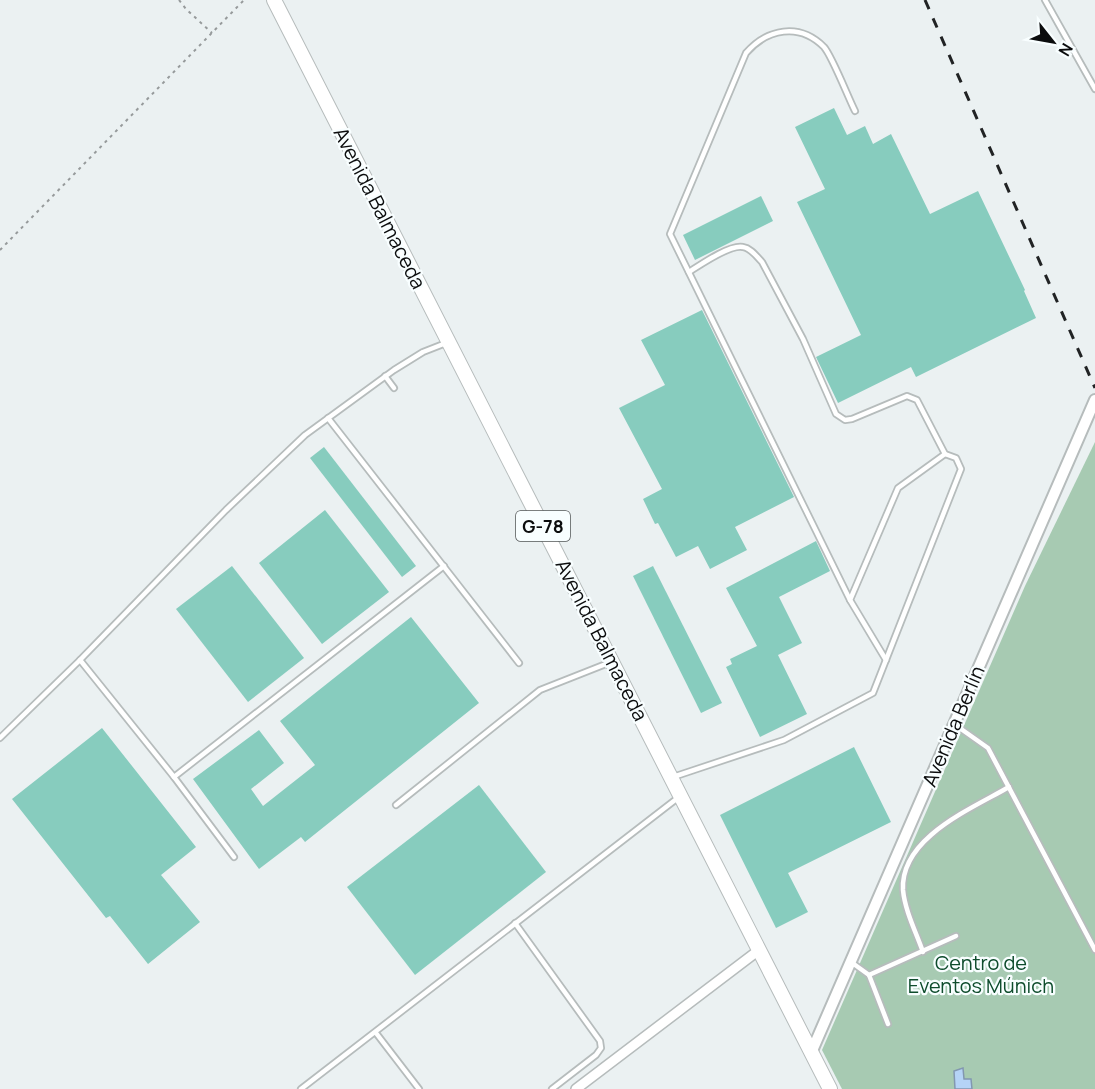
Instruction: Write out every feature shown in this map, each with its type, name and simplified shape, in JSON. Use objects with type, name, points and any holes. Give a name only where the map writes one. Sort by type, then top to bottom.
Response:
[{"type":"main road","name":"Avenida Balmaceda","points":[[274,0],[830,1089]]},
{"type":"street","name":"Avenida Berlín","points":[[811,1053],[1095,400]]},
{"type":"street","points":[[576,1089],[759,950]]},
{"type":"lane","points":[[1045,0],[1095,89]]},
{"type":"lane","points":[[855,111],[825,48],[814,40],[793,30],[768,35],[755,42],[746,53],[670,234],[850,600],[886,660]]},
{"type":"lane","points":[[672,778],[784,740],[866,699],[873,693],[961,469],[956,458],[945,454],[917,400],[907,396],[852,420],[845,420],[836,414],[803,339],[762,262],[753,253],[743,247],[732,248],[689,272]]},
{"type":"lane","points":[[0,738],[80,660],[226,510],[305,435],[385,376],[423,352],[449,342]]},
{"type":"lane","points":[[385,376],[394,388]]},
{"type":"lane","points":[[328,418],[519,663]]},
{"type":"lane","points":[[850,600],[898,488],[945,454]]},
{"type":"lane","points":[[174,777],[444,566]]},
{"type":"lane","points":[[80,660],[174,777],[234,857]]},
{"type":"lane","points":[[396,805],[540,690],[612,661]]},
{"type":"lane","points":[[954,724],[988,748],[1095,950]]},
{"type":"lane","points":[[923,952],[903,892],[903,881],[908,866],[921,844],[933,832],[1009,787]]},
{"type":"lane","points":[[301,1089],[681,795]]},
{"type":"lane","points":[[515,923],[600,1041],[601,1048],[596,1055],[552,1089]]},
{"type":"lane","points":[[869,975],[956,936]]},
{"type":"lane","points":[[850,962],[869,975],[888,1024]]},
{"type":"lane","points":[[376,1033],[419,1089]]},
{"type":"path","points":[[179,0],[212,33]]},
{"type":"path","points":[[0,249],[244,0]]},
{"type":"green space","name":"Centro de Eventos Múnich","points":[[1095,442],[1095,1089],[842,1089],[822,1050],[1025,586]]},
{"type":"water","points":[[963,1068],[964,1079],[971,1079],[972,1089],[955,1089],[954,1071]]},
{"type":"building","points":[[834,108],[847,135],[865,126],[873,144],[891,134],[930,214],[978,191],[1036,318],[916,377],[911,367],[838,403],[816,357],[861,335],[797,202],[825,189],[795,127]]},
{"type":"building","points":[[761,196],[773,221],[695,260],[683,235]]},
{"type":"building","points":[[702,310],[794,497],[735,527],[747,550],[710,569],[698,546],[676,557],[658,523],[655,524],[643,499],[662,489],[619,408],[665,385],[641,340]]},
{"type":"building","points":[[324,447],[416,566],[402,577],[310,458]]},
{"type":"building","points":[[325,510],[389,592],[322,644],[259,563]]},
{"type":"building","points":[[816,541],[830,571],[779,597],[802,643],[778,655],[807,714],[760,737],[726,667],[732,664],[730,659],[757,646],[726,588]]},
{"type":"building","points":[[232,566],[304,658],[248,702],[176,609]]},
{"type":"building","points":[[653,566],[722,703],[701,713],[633,576]]},
{"type":"building","points":[[411,617],[479,703],[305,842],[301,837],[259,869],[193,779],[259,730],[284,763],[251,789],[263,806],[315,765],[280,721]]},
{"type":"building","points":[[102,728],[196,847],[161,875],[200,922],[148,964],[110,916],[106,918],[12,799]]},
{"type":"building","points":[[854,747],[891,822],[788,873],[808,912],[776,928],[720,815]]},
{"type":"building","points":[[479,785],[546,872],[415,975],[347,887]]},
{"type":"railway","points":[[925,0],[1095,388]]}]
